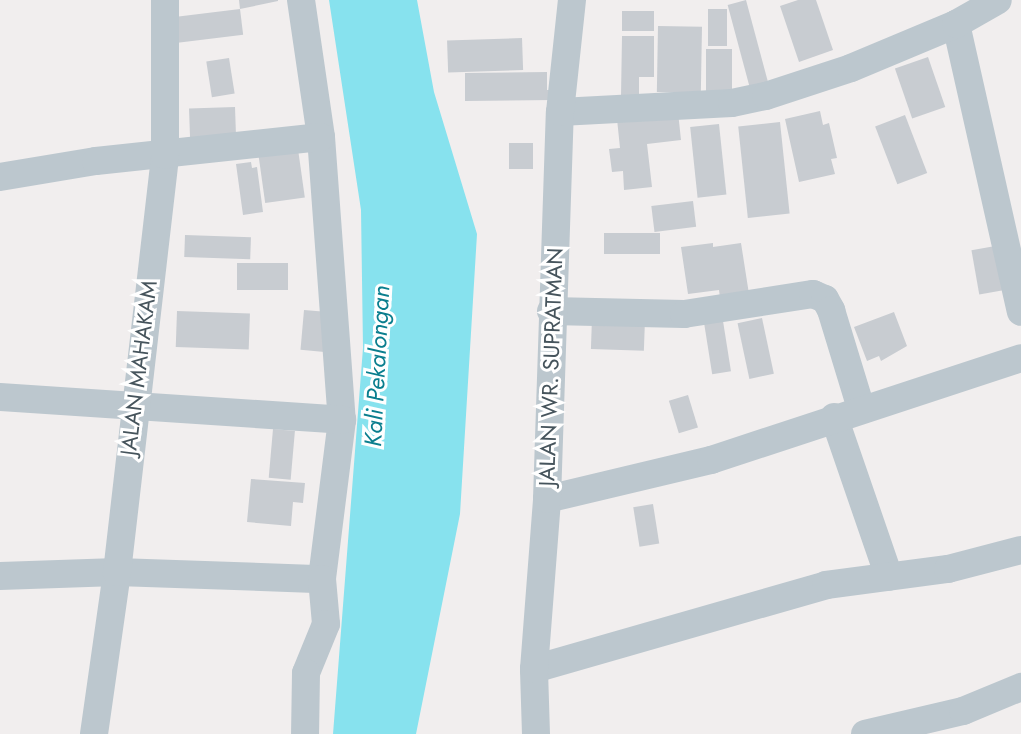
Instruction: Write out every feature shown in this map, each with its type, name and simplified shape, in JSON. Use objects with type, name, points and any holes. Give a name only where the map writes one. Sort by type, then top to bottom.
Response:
[{"type":"street","name":"JALAN MAHAKAM","points":[[94,734],[117,572],[134,405],[165,155],[165,0]]},
{"type":"street","points":[[301,0],[321,137],[342,420],[322,579],[326,624],[306,674],[305,734]]},
{"type":"street","name":"JALAN WR. SUPRATMAN","points":[[536,734],[534,669],[547,499],[551,311],[560,112],[572,0]]},
{"type":"street","points":[[560,112],[732,103],[766,96],[850,68],[956,24],[998,0]]},
{"type":"street","points":[[956,24],[1021,312]]},
{"type":"street","points":[[0,177],[321,137]]},
{"type":"street","points":[[551,311],[684,314],[813,294],[825,299],[831,310],[861,408]]},
{"type":"street","points":[[547,499],[711,460],[861,408],[1021,358]]},
{"type":"street","points":[[0,397],[342,420]]},
{"type":"street","points":[[834,417],[889,577]]},
{"type":"street","points":[[534,669],[758,602],[826,585],[948,569],[1018,556]]},
{"type":"street","points":[[0,576],[117,572],[322,579]]},
{"type":"street","points":[[865,734],[963,711],[1021,687]]},
{"type":"water","name":"Kali Pekalongan","points":[[329,0],[417,0],[434,92],[477,234],[460,514],[416,734],[333,734],[363,348],[361,210]]},
{"type":"building","points":[[239,0],[278,0],[278,1],[240,9]]},
{"type":"building","points":[[746,0],[769,85],[750,90],[728,5]]},
{"type":"building","points":[[798,0],[816,0],[833,50],[799,62],[780,6]]},
{"type":"building","points":[[240,9],[243,35],[176,43],[173,17]]},
{"type":"building","points":[[708,9],[727,9],[727,46],[708,46]]},
{"type":"building","points":[[622,11],[654,11],[654,31],[622,31]]},
{"type":"building","points":[[658,26],[702,27],[701,93],[657,92]]},
{"type":"building","points":[[622,36],[654,36],[654,77],[639,77],[639,97],[621,96]]},
{"type":"building","points":[[522,38],[523,70],[448,73],[447,41]]},
{"type":"building","points":[[706,49],[732,49],[732,94],[706,94]]},
{"type":"building","points":[[928,57],[945,107],[912,119],[895,68]]},
{"type":"building","points":[[229,58],[235,94],[212,97],[206,62]]},
{"type":"building","points":[[547,72],[547,90],[553,90],[553,100],[465,101],[465,73]]},
{"type":"building","points":[[235,107],[236,140],[190,142],[189,109]]},
{"type":"building","points":[[820,111],[823,125],[829,123],[837,158],[831,159],[835,174],[799,182],[785,119]]},
{"type":"building","points":[[678,112],[681,140],[647,144],[652,187],[624,190],[623,171],[612,172],[609,149],[620,148],[617,119]]},
{"type":"building","points":[[905,115],[927,173],[897,184],[875,126]]},
{"type":"building","points":[[780,122],[790,213],[748,218],[738,126]]},
{"type":"building","points":[[719,124],[726,195],[698,198],[690,127]]},
{"type":"building","points":[[509,143],[533,143],[533,169],[509,169]]},
{"type":"building","points":[[298,149],[305,198],[265,203],[258,155]]},
{"type":"building","points":[[251,162],[252,168],[257,167],[263,212],[243,215],[236,164]]},
{"type":"building","points":[[693,201],[696,227],[654,232],[651,206]]},
{"type":"building","points":[[604,233],[660,233],[660,254],[604,254]]},
{"type":"building","points":[[185,235],[251,237],[250,259],[184,257]]},
{"type":"building","points":[[713,243],[713,247],[741,243],[749,294],[720,298],[719,290],[688,294],[681,247]]},
{"type":"building","points":[[1001,245],[1009,289],[979,295],[971,250]]},
{"type":"building","points":[[237,263],[288,263],[288,290],[237,290]]},
{"type":"building","points":[[304,310],[328,312],[324,352],[301,350]]},
{"type":"building","points":[[177,311],[250,314],[249,350],[176,347]]},
{"type":"building","points":[[894,312],[907,346],[881,361],[879,356],[867,361],[854,327]]},
{"type":"building","points":[[592,318],[645,320],[644,351],[591,349]]},
{"type":"building","points":[[762,318],[774,374],[749,379],[738,323]]},
{"type":"building","points":[[723,321],[731,371],[712,374],[704,324]]},
{"type":"building","points":[[688,395],[698,428],[679,433],[669,401]]},
{"type":"building","points":[[273,429],[295,431],[291,480],[269,478]]},
{"type":"building","points":[[251,479],[305,483],[303,503],[293,502],[291,526],[247,522]]},
{"type":"building","points":[[653,504],[659,544],[640,547],[633,507]]}]
